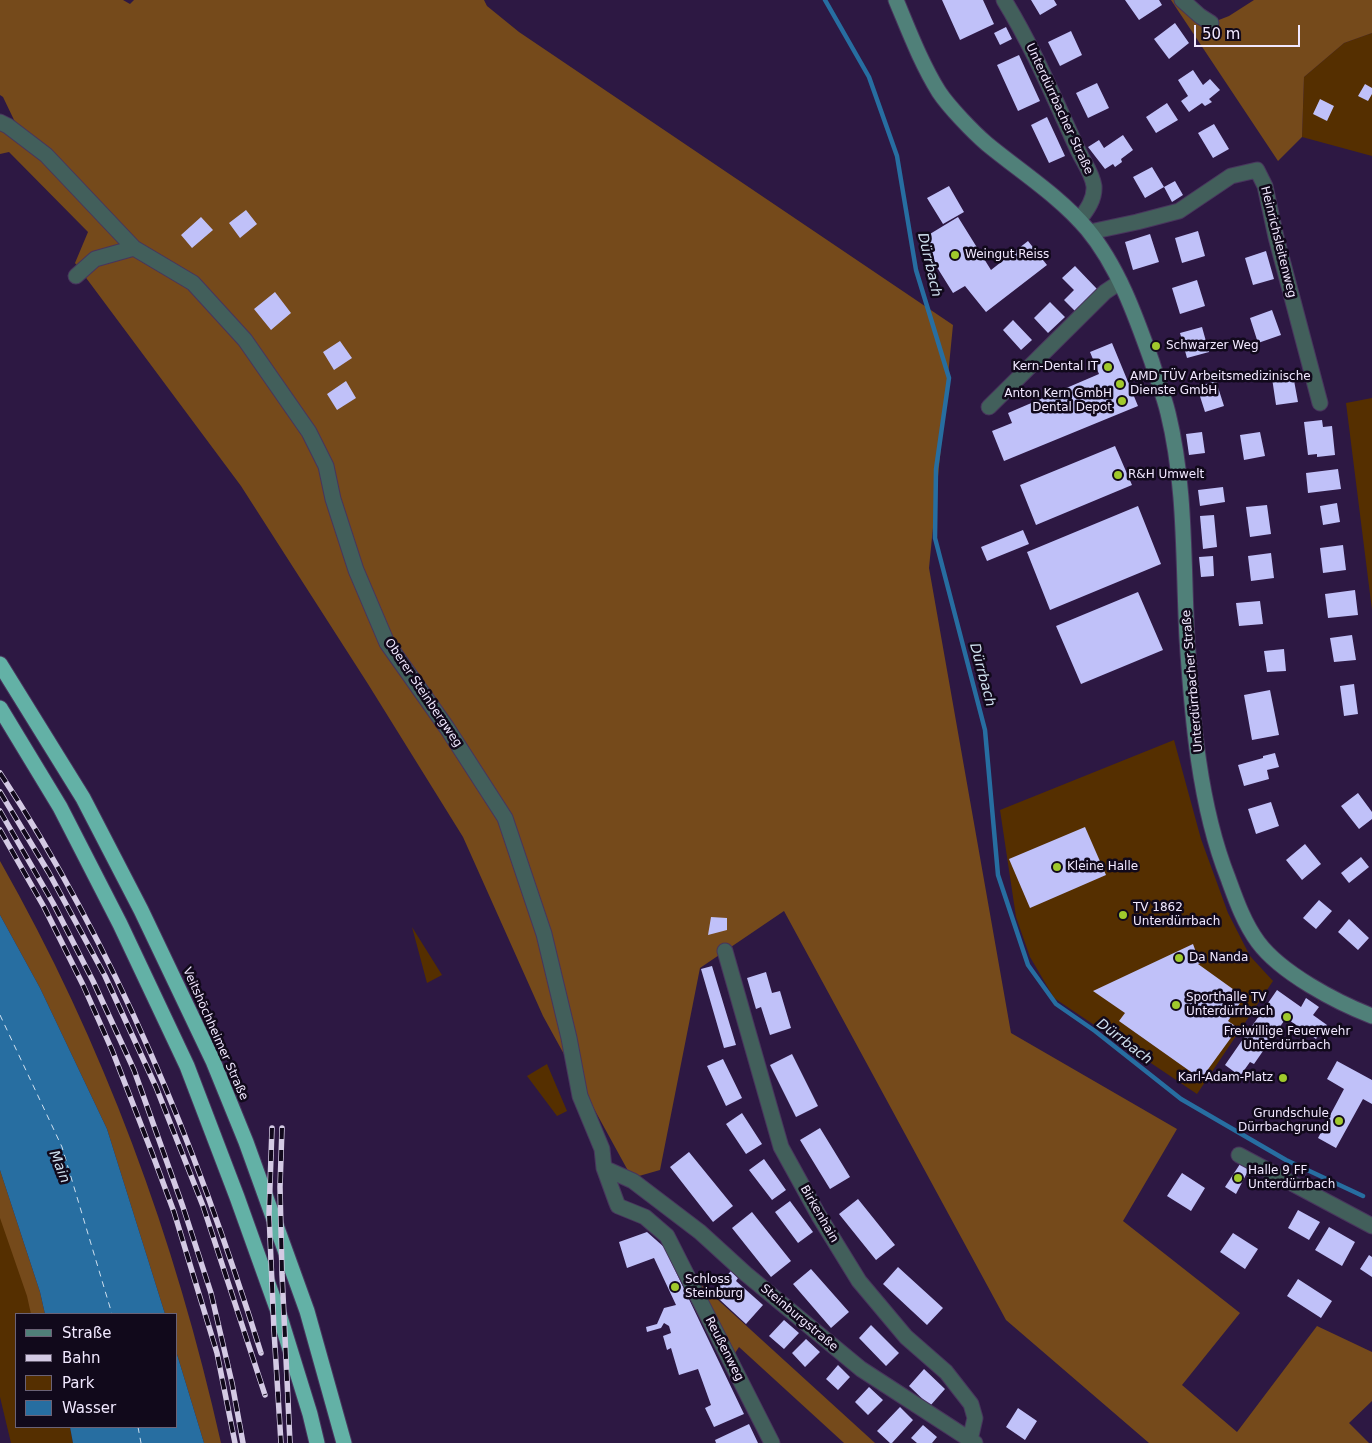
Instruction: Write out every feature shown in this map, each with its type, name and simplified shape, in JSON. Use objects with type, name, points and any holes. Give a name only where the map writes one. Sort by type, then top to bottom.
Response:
[{"type":"highway","name":"Veitshöchheimer Straße","points":[[0,664],[83,798],[142,910],[213,1062],[246,1142],[307,1311],[344,1443]]},
{"type":"highway","points":[[0,708],[60,807],[120,924],[186,1066],[237,1196],[280,1317],[317,1443]]},
{"type":"street","name":"Unterdürrbacher Straße","points":[[896,0],[917,50],[940,93],[985,143],[1068,208],[1090,232],[1107,257],[1120,282],[1143,337],[1161,388],[1170,423],[1182,509],[1187,637],[1197,742],[1206,803],[1217,852],[1248,926],[1259,944],[1294,974],[1333,998],[1372,1016]]},
{"type":"street","name":"Unterdürrbacher Straße","points":[[1004,0],[1023,30],[1047,79],[1077,150],[1091,174],[1094,188],[1090,206],[1079,220]]},
{"type":"street","points":[[1182,0],[1211,23]]},
{"type":"street","name":"Oberer Steinbergweg","points":[[0,122],[46,155],[134,248],[193,283],[245,340],[309,432],[326,466],[333,499],[356,570],[387,643],[447,728],[505,818],[544,934],[569,1038],[580,1096],[602,1148],[604,1168]]},
{"type":"street","name":"Heinrichsleitenweg","points":[[1090,232],[1178,211],[1231,176],[1258,170],[1265,186],[1276,237],[1320,403]]},
{"type":"street","points":[[76,276],[95,258],[134,248]]},
{"type":"street","points":[[989,406],[1105,292],[1120,282]]},
{"type":"street","name":"Birkenhain","points":[[725,951],[781,1148],[819,1216],[859,1281],[906,1337],[946,1372],[971,1404],[975,1418],[972,1442]]},
{"type":"street","points":[[1239,1155],[1372,1226]]},
{"type":"street","name":"Steinburgstraße","points":[[604,1168],[633,1181],[700,1232],[746,1274],[861,1369],[972,1442]]},
{"type":"street","name":"Reußenweg","points":[[604,1168],[618,1206],[645,1217],[666,1236],[772,1443]]},
{"type":"green space","points":[[1372,33],[1372,156],[1302,137],[1304,77],[1344,43]]},
{"type":"green space","points":[[1372,398],[1372,610],[1346,403]]},
{"type":"green space","name":"TV 1862 Unterdürrbach","points":[[1174,740],[1201,839],[1228,913],[1250,956],[1273,981],[1197,1094],[1054,998],[1030,957],[1016,917],[1000,810]]},
{"type":"green space","points":[[412,927],[442,975],[427,983]]},
{"type":"green space","points":[[547,1064],[567,1111],[557,1116],[527,1076]]},
{"type":"green space","points":[[0,1170],[45,1313],[15,1313],[15,1428],[70,1428],[73,1443],[11,1443],[0,1397]]},
{"type":"shaded area","points":[[0,0],[123,0],[130,4],[134,0],[484,0],[487,6],[519,32],[953,325],[929,568],[1011,1033],[1177,1129],[1123,1221],[1240,1313],[1182,1385],[1237,1432],[1317,1326],[1372,1352],[1372,1401],[1349,1423],[1369,1443],[1149,1443],[1006,1320],[784,911],[700,968],[660,1170],[632,1178],[543,1016],[463,837],[241,486],[75,263],[88,232],[9,152],[0,154],[0,123],[15,122],[3,97],[0,95]]},
{"type":"shaded area","points":[[1171,0],[1182,0],[1211,23],[1229,16],[1254,0],[1372,0],[1372,33],[1344,43],[1304,77],[1302,137],[1278,161]]},
{"type":"shaded area","points":[[0,861],[72,1000],[132,1144],[182,1292],[203,1367],[221,1443],[204,1443],[178,1358],[178,1313],[165,1313],[107,1129],[40,988],[0,915]]},
{"type":"shaded area","points":[[0,1170],[40,1292],[45,1313],[31,1313],[27,1296],[0,1218]]},
{"type":"shaded area","points":[[695,1279],[875,1443],[844,1443],[739,1347],[735,1353],[696,1290]]},
{"type":"water","name":"Main","points":[[0,915],[40,988],[107,1129],[165,1313],[45,1313],[40,1292],[0,1170]]},
{"type":"water","points":[[178,1358],[204,1443],[73,1443],[70,1428],[178,1428]]},
{"type":"building","points":[[942,0],[983,0],[994,24],[960,40]]},
{"type":"building","points":[[1031,0],[1054,0],[1057,5],[1040,15]]},
{"type":"building","points":[[1125,0],[1159,0],[1162,5],[1139,20]]},
{"type":"building","points":[[1175,23],[1189,43],[1169,59],[1154,39]]},
{"type":"building","points":[[1006,27],[1012,39],[1000,45],[994,33]]},
{"type":"building","points":[[1071,31],[1082,55],[1060,66],[1048,42]]},
{"type":"building","points":[[1019,55],[1040,101],[1018,111],[997,65]]},
{"type":"building","points":[[1193,70],[1203,85],[1210,79],[1220,90],[1209,99],[1212,102],[1205,106],[1202,103],[1189,112],[1181,101],[1188,96],[1178,80]]},
{"type":"building","points":[[1097,83],[1109,108],[1088,118],[1076,93]]},
{"type":"building","points":[[1365,84],[1372,88],[1372,94],[1368,101],[1358,96]]},
{"type":"building","points":[[1320,99],[1334,106],[1327,121],[1313,114]]},
{"type":"building","points":[[1167,103],[1178,120],[1156,133],[1146,117]]},
{"type":"building","points":[[1047,117],[1065,156],[1049,163],[1031,125]]},
{"type":"building","points":[[1214,124],[1229,149],[1213,158],[1198,133]]},
{"type":"building","points":[[1123,135],[1133,150],[1121,159],[1122,162],[1115,167],[1113,164],[1105,169],[1088,147],[1099,140],[1104,148]]},
{"type":"building","points":[[1152,167],[1164,187],[1145,198],[1133,177]]},
{"type":"building","points":[[1175,181],[1183,195],[1172,202],[1164,187]]},
{"type":"building","points":[[949,186],[964,212],[943,224],[927,198]]},
{"type":"building","points":[[246,210],[257,224],[240,238],[229,223]]},
{"type":"building","points":[[201,217],[213,230],[192,248],[181,235]]},
{"type":"building","points":[[958,217],[991,270],[1028,241],[1047,265],[986,312],[965,286],[953,293],[920,240]]},
{"type":"building","points":[[1198,231],[1205,256],[1182,263],[1175,238]]},
{"type":"building","points":[[1150,234],[1159,262],[1133,270],[1125,242]]},
{"type":"building","points":[[1266,251],[1274,279],[1253,285],[1245,258]]},
{"type":"building","points":[[1075,266],[1097,289],[1075,311],[1064,300],[1074,290],[1062,278]]},
{"type":"building","points":[[1197,280],[1205,306],[1180,314],[1172,288]]},
{"type":"building","points":[[275,292],[291,313],[271,330],[254,309]]},
{"type":"building","points":[[1050,302],[1065,317],[1048,333],[1034,318]]},
{"type":"building","points":[[1272,310],[1281,335],[1258,343],[1250,318]]},
{"type":"building","points":[[1013,320],[1032,340],[1021,350],[1003,330]]},
{"type":"building","points":[[1202,327],[1209,352],[1187,358],[1180,333]]},
{"type":"building","points":[[340,341],[352,358],[334,370],[323,352]]},
{"type":"building","points":[[1112,343],[1138,406],[1004,461],[992,431],[1012,423],[1008,413],[1099,374],[1090,352]]},
{"type":"building","points":[[1293,375],[1298,402],[1276,405],[1272,378]]},
{"type":"building","points":[[346,381],[356,398],[337,410],[327,394]]},
{"type":"building","points":[[1216,381],[1224,406],[1205,412],[1197,387]]},
{"type":"building","points":[[1322,420],[1323,427],[1332,426],[1335,455],[1317,457],[1317,454],[1308,455],[1304,422]]},
{"type":"building","points":[[1202,432],[1205,453],[1189,455],[1186,434]]},
{"type":"building","points":[[1260,432],[1265,456],[1244,460],[1240,435]]},
{"type":"building","points":[[1115,446],[1132,485],[1036,525],[1020,485]]},
{"type":"building","points":[[1338,469],[1341,489],[1308,493],[1306,473]]},
{"type":"building","points":[[1223,487],[1225,502],[1200,506],[1198,490]]},
{"type":"building","points":[[1337,503],[1340,522],[1323,525],[1320,506]]},
{"type":"building","points":[[1267,505],[1271,534],[1250,537],[1246,507]]},
{"type":"building","points":[[1138,506],[1161,564],[1050,610],[1027,552]]},
{"type":"building","points":[[1214,515],[1217,547],[1203,549],[1200,516]]},
{"type":"building","points":[[1023,530],[1029,544],[987,561],[981,547]]},
{"type":"building","points":[[1343,545],[1346,570],[1323,573],[1320,548]]},
{"type":"building","points":[[1271,553],[1274,578],[1251,581],[1248,556]]},
{"type":"building","points":[[1213,556],[1214,576],[1201,577],[1199,557]]},
{"type":"building","points":[[1355,590],[1358,615],[1328,618],[1325,594]]},
{"type":"building","points":[[1138,592],[1163,650],[1081,684],[1056,626]]},
{"type":"building","points":[[1260,601],[1263,624],[1239,626],[1236,603]]},
{"type":"building","points":[[1352,635],[1356,660],[1334,662],[1330,638]]},
{"type":"building","points":[[1284,649],[1286,671],[1267,672],[1264,651]]},
{"type":"building","points":[[1354,684],[1358,714],[1344,716],[1340,686]]},
{"type":"building","points":[[1270,690],[1279,735],[1252,740],[1244,695]]},
{"type":"building","points":[[1275,753],[1279,767],[1267,770],[1269,779],[1244,786],[1238,765]]},
{"type":"building","points":[[1358,793],[1372,812],[1372,819],[1359,829],[1341,806]]},
{"type":"building","points":[[1271,802],[1279,826],[1256,834],[1248,809]]},
{"type":"building","name":"Kleine Halle","points":[[1085,827],[1106,875],[1030,908],[1009,859]]},
{"type":"building","points":[[1305,844],[1321,864],[1302,880],[1286,860]]},
{"type":"building","points":[[1361,857],[1369,867],[1349,883],[1341,873]]},
{"type":"building","points":[[1319,900],[1332,911],[1316,929],[1303,918]]},
{"type":"building","points":[[711,917],[727,918],[727,930],[708,935]]},
{"type":"building","points":[[1349,919],[1369,938],[1358,950],[1338,932]]},
{"type":"building","name":"Sporthalle TV Unterdürrbach","points":[[1193,944],[1197,955],[1204,952],[1207,960],[1198,964],[1244,997],[1228,1021],[1238,1028],[1201,1079],[1119,1021],[1125,1013],[1093,991]]},
{"type":"building","points":[[712,966],[736,1045],[724,1048],[701,969]]},
{"type":"building","points":[[766,972],[772,993],[780,991],[791,1028],[770,1035],[761,1007],[756,1009],[747,978]]},
{"type":"building","name":"Freiwillige Feuerwehr Unterdürrbach","points":[[1277,990],[1301,1007],[1306,998],[1319,1007],[1313,1015],[1327,1025],[1316,1039],[1286,1018],[1254,1064],[1250,1062],[1240,1076],[1225,1065]]},
{"type":"building","points":[[792,1054],[818,1106],[796,1117],[770,1065]]},
{"type":"building","points":[[723,1059],[742,1098],[726,1106],[707,1066]]},
{"type":"building","name":"Grundschule Dürrbachgrund","points":[[1337,1061],[1372,1080],[1372,1104],[1363,1099],[1336,1148],[1318,1138],[1344,1089],[1327,1079]]},
{"type":"building","points":[[742,1113],[762,1144],[746,1154],[726,1124]]},
{"type":"building","points":[[820,1128],[850,1177],[830,1189],[800,1140]]},
{"type":"building","points":[[689,1152],[733,1206],[713,1222],[670,1167]]},
{"type":"building","points":[[764,1159],[786,1190],[772,1200],[749,1170]]},
{"type":"building","name":"Halle 9 FF Unterdürrbach","points":[[1240,1164],[1249,1169],[1236,1194],[1225,1187]]},
{"type":"building","points":[[1182,1173],[1205,1188],[1191,1211],[1167,1196]]},
{"type":"building","points":[[858,1199],[895,1245],[876,1260],[839,1214]]},
{"type":"building","points":[[790,1201],[813,1232],[798,1243],[775,1212]]},
{"type":"building","points":[[1298,1210],[1320,1222],[1309,1240],[1288,1228]]},
{"type":"building","points":[[752,1212],[791,1261],[771,1277],[732,1228]]},
{"type":"building","points":[[1329,1227],[1355,1242],[1342,1266],[1315,1250]]},
{"type":"building","name":"Schloss Steinburg","points":[[647,1232],[664,1247],[744,1414],[714,1427],[705,1408],[711,1405],[698,1369],[679,1375],[671,1348],[667,1350],[663,1336],[671,1333],[669,1326],[664,1323],[661,1328],[647,1332],[646,1327],[657,1324],[664,1308],[676,1305],[654,1258],[627,1268],[619,1242]]},
{"type":"building","points":[[1233,1233],[1258,1249],[1245,1269],[1220,1252]]},
{"type":"building","points":[[1369,1255],[1372,1257],[1372,1277],[1360,1269]]},
{"type":"building","points":[[898,1267],[943,1308],[927,1325],[883,1284]]},
{"type":"building","points":[[811,1269],[849,1312],[831,1328],[793,1284]]},
{"type":"building","points":[[731,1271],[738,1278],[736,1281],[763,1305],[746,1324],[719,1299],[721,1296],[714,1290]]},
{"type":"building","points":[[1298,1279],[1332,1301],[1321,1318],[1287,1296]]},
{"type":"building","points":[[784,1320],[799,1333],[784,1349],[769,1336]]},
{"type":"building","points":[[871,1325],[899,1353],[886,1366],[859,1338]]},
{"type":"building","points":[[806,1339],[820,1352],[805,1367],[792,1353]]},
{"type":"building","points":[[838,1365],[850,1377],[838,1390],[826,1379]]},
{"type":"building","points":[[924,1369],[945,1389],[930,1406],[909,1386]]},
{"type":"building","points":[[869,1387],[883,1400],[868,1415],[855,1402]]},
{"type":"building","points":[[900,1407],[913,1420],[890,1443],[877,1431]]},
{"type":"building","points":[[1018,1408],[1037,1421],[1025,1440],[1006,1427]]},
{"type":"building","points":[[749,1424],[758,1443],[716,1443],[715,1440]]},
{"type":"building","points":[[923,1425],[937,1437],[932,1443],[917,1443],[911,1438]]},
{"type":"waterway","name":"Dürrbach","points":[[825,0],[869,77],[897,156],[916,270],[949,378],[936,469],[935,538],[985,730],[998,875],[1028,965],[1056,1004],[1095,1031],[1181,1099],[1286,1160],[1363,1196]]},
{"type":"ferry route","points":[[0,1015],[62,1147],[112,1313]]},
{"type":"ferry route","points":[[138,1428],[141,1443]]},
{"type":"railway","points":[[0,773],[42,840],[81,910],[151,1054],[182,1127],[210,1202],[261,1353]]},
{"type":"railway","points":[[0,792],[49,873],[105,976],[156,1087],[203,1206],[265,1395]]},
{"type":"railway","points":[[0,811],[53,903],[93,981],[134,1070],[183,1207],[211,1293],[232,1383],[243,1443]]},
{"type":"railway","points":[[0,830],[44,907],[83,985],[112,1050],[152,1153],[174,1212],[217,1353],[235,1443]]},
{"type":"railway","points":[[272,1128],[269,1214],[281,1443]]},
{"type":"railway","points":[[282,1128],[280,1187],[282,1274],[290,1443]]},
{"type":"place","name":"Weingut Reiss","points":[[955,255]]},
{"type":"place","name":"Schwarzer Weg","points":[[1156,346]]},
{"type":"place","name":"Kern-Dental IT","points":[[1108,367]]},
{"type":"place","name":"AMD TÜV Arbeitsmedizinische Dienste GmbH","points":[[1120,384]]},
{"type":"place","name":"Anton Kern GmbH Dental Depot","points":[[1122,401]]},
{"type":"place","name":"R&H Umwelt","points":[[1118,475]]},
{"type":"place","name":"Kleine Halle","points":[[1057,867]]},
{"type":"place","name":"TV 1862 Unterdürrbach","points":[[1123,915]]},
{"type":"place","name":"Da Nanda","points":[[1179,958]]},
{"type":"place","name":"Sporthalle TV Unterdürrbach","points":[[1176,1005]]},
{"type":"place","name":"Freiwillige Feuerwehr Unterdürrbach","points":[[1287,1017]]},
{"type":"place","name":"Karl-Adam-Platz","points":[[1283,1078]]},
{"type":"place","name":"Grundschule Dürrbachgrund","points":[[1339,1121]]},
{"type":"place","name":"Halle 9 FF Unterdürrbach","points":[[1238,1178]]},
{"type":"place","name":"Schloss Steinburg","points":[[675,1287]]}]
